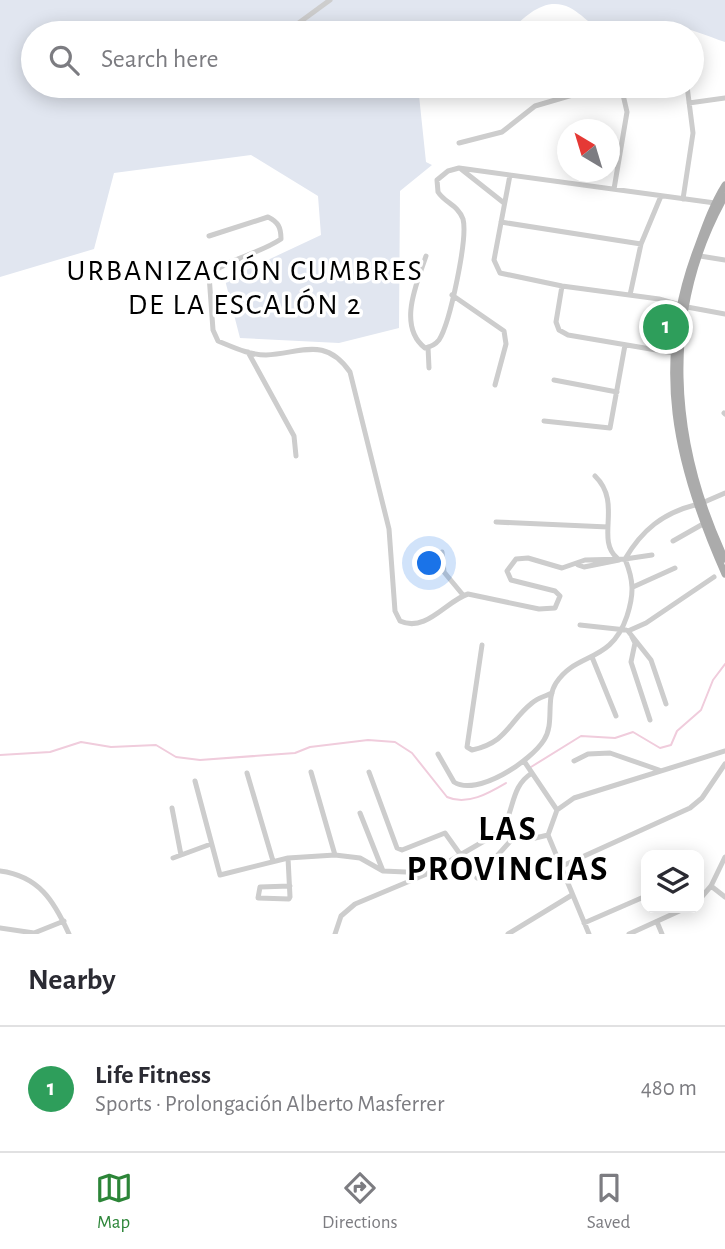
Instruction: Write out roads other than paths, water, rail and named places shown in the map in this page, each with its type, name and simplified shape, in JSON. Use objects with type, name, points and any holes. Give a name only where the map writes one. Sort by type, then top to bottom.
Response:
[{"type":"main road","points":[[725,185],[683,306],[679,354],[680,401],[688,459],[698,504],[725,559]]},
{"type":"main road","points":[[725,196],[692,261],[674,353],[675,405],[681,450],[704,524],[725,574]]},
{"type":"main road","points":[[716,540],[725,546]]},
{"type":"street","points":[[301,21],[330,0]]},
{"type":"street","points":[[459,143],[489,138],[502,132],[535,106],[561,98]]},
{"type":"street","points":[[614,189],[627,112],[624,98]]},
{"type":"street","points":[[683,199],[693,133],[688,98]]},
{"type":"street","points":[[689,103],[725,98]]},
{"type":"street","points":[[428,347],[438,341],[458,281],[463,220],[454,205],[441,196],[437,186],[442,175],[458,167],[720,204]]},
{"type":"street","points":[[458,167],[504,203]]},
{"type":"street","points":[[510,175],[494,260],[500,273],[725,314]]},
{"type":"street","points":[[630,295],[640,244],[661,196]]},
{"type":"street","points":[[209,236],[268,217],[276,221],[281,230],[281,239],[270,246],[218,268],[209,275],[213,331],[218,341],[248,352],[265,355],[316,348],[333,353],[343,361],[350,372],[389,529],[395,611],[400,621],[413,624],[427,620],[463,595]]},
{"type":"street","points":[[501,222],[640,244]]},
{"type":"street","points":[[426,256],[411,312],[415,336],[419,343],[428,347]]},
{"type":"street","points":[[700,256],[725,260]]},
{"type":"street","points":[[562,286],[556,322],[559,330],[568,335],[674,353]]},
{"type":"street","points":[[452,295],[504,331],[506,344],[495,385]]},
{"type":"street","points":[[544,421],[610,428],[625,345]]},
{"type":"street","points":[[428,347],[429,368]]},
{"type":"street","points":[[248,352],[294,436],[296,456]]},
{"type":"street","points":[[554,380],[617,392]]},
{"type":"street","points":[[438,754],[454,782],[460,786],[479,786],[524,761],[545,739],[550,723],[552,693],[566,672],[610,646],[626,630],[633,587],[622,560],[609,547],[610,499],[603,484],[595,476]]},
{"type":"street","points":[[622,560],[655,522],[672,511],[725,493]]},
{"type":"street","points":[[496,522],[608,527]]},
{"type":"street","points":[[673,541],[704,524]]},
{"type":"street","points":[[442,552],[444,572],[463,595],[550,610],[560,602],[558,593],[516,583],[508,576],[509,567],[516,559],[523,558],[556,568],[585,561],[622,560],[652,555]]},
{"type":"street","points":[[633,587],[675,568]]},
{"type":"street","points":[[580,625],[626,630],[646,623],[714,577]]},
{"type":"street","points":[[626,630],[651,660],[666,704]]},
{"type":"street","points":[[626,630],[635,643],[631,662],[650,720]]},
{"type":"street","points":[[482,645],[467,747],[472,750],[490,744],[509,730],[533,702],[552,693]]},
{"type":"street","points":[[592,657],[616,716]]},
{"type":"street","points":[[589,934],[548,835],[557,810],[574,798],[725,751]]},
{"type":"street","points":[[574,761],[588,754],[610,752],[659,770]]},
{"type":"street","points":[[524,761],[557,810]]},
{"type":"street","points":[[560,867],[690,808],[702,798],[725,764]]},
{"type":"street","points":[[507,771],[518,783]]},
{"type":"street","points":[[311,772],[335,855]]},
{"type":"street","points":[[369,772],[397,848],[402,850],[445,833],[460,854]]},
{"type":"street","points":[[247,773],[273,861]]},
{"type":"street","points":[[335,934],[341,916],[355,904],[429,873],[498,833],[505,826],[518,783],[532,773]]},
{"type":"street","points":[[195,781],[219,874],[288,858],[335,855],[360,858],[383,871],[429,873]]},
{"type":"street","points":[[172,808],[181,855]]},
{"type":"street","points":[[360,813],[383,871]]},
{"type":"street","points":[[477,878],[514,836],[531,839],[548,835]]},
{"type":"street","points":[[173,858],[211,844]]},
{"type":"street","points":[[704,894],[725,857]]},
{"type":"street","points":[[288,858],[290,886],[289,899],[258,898],[258,888],[262,886],[290,886]]},
{"type":"street","points":[[0,872],[16,873],[42,888],[64,921],[69,934]]},
{"type":"street","points":[[711,886],[725,897]]},
{"type":"street","points":[[508,934],[572,895]]},
{"type":"street","points":[[584,923],[641,898]]},
{"type":"street","points":[[629,934],[676,913]]},
{"type":"street","points":[[0,929],[34,933],[64,921]]},
{"type":"street","points":[[657,922],[662,934]]},
{"type":"waterway","points":[[531,767],[581,736],[615,738],[633,732],[660,748],[671,745],[677,731],[701,710],[713,680],[725,664]]},
{"type":"waterway","points":[[0,755],[50,752],[81,742],[111,747],[156,745],[176,757],[200,760],[295,753],[310,747],[368,740],[395,742],[412,753],[447,797],[470,799],[506,783]]},
{"type":"place","name":"Life Fitness","points":[[666,327]]},
{"type":"district","name":"URBANIZACIÓN CUMBRES DE LA ESCALÓN 2","points":[[245,288]]},
{"type":"district","name":"LAS PROVINCIAS","points":[[508,849]]}]
